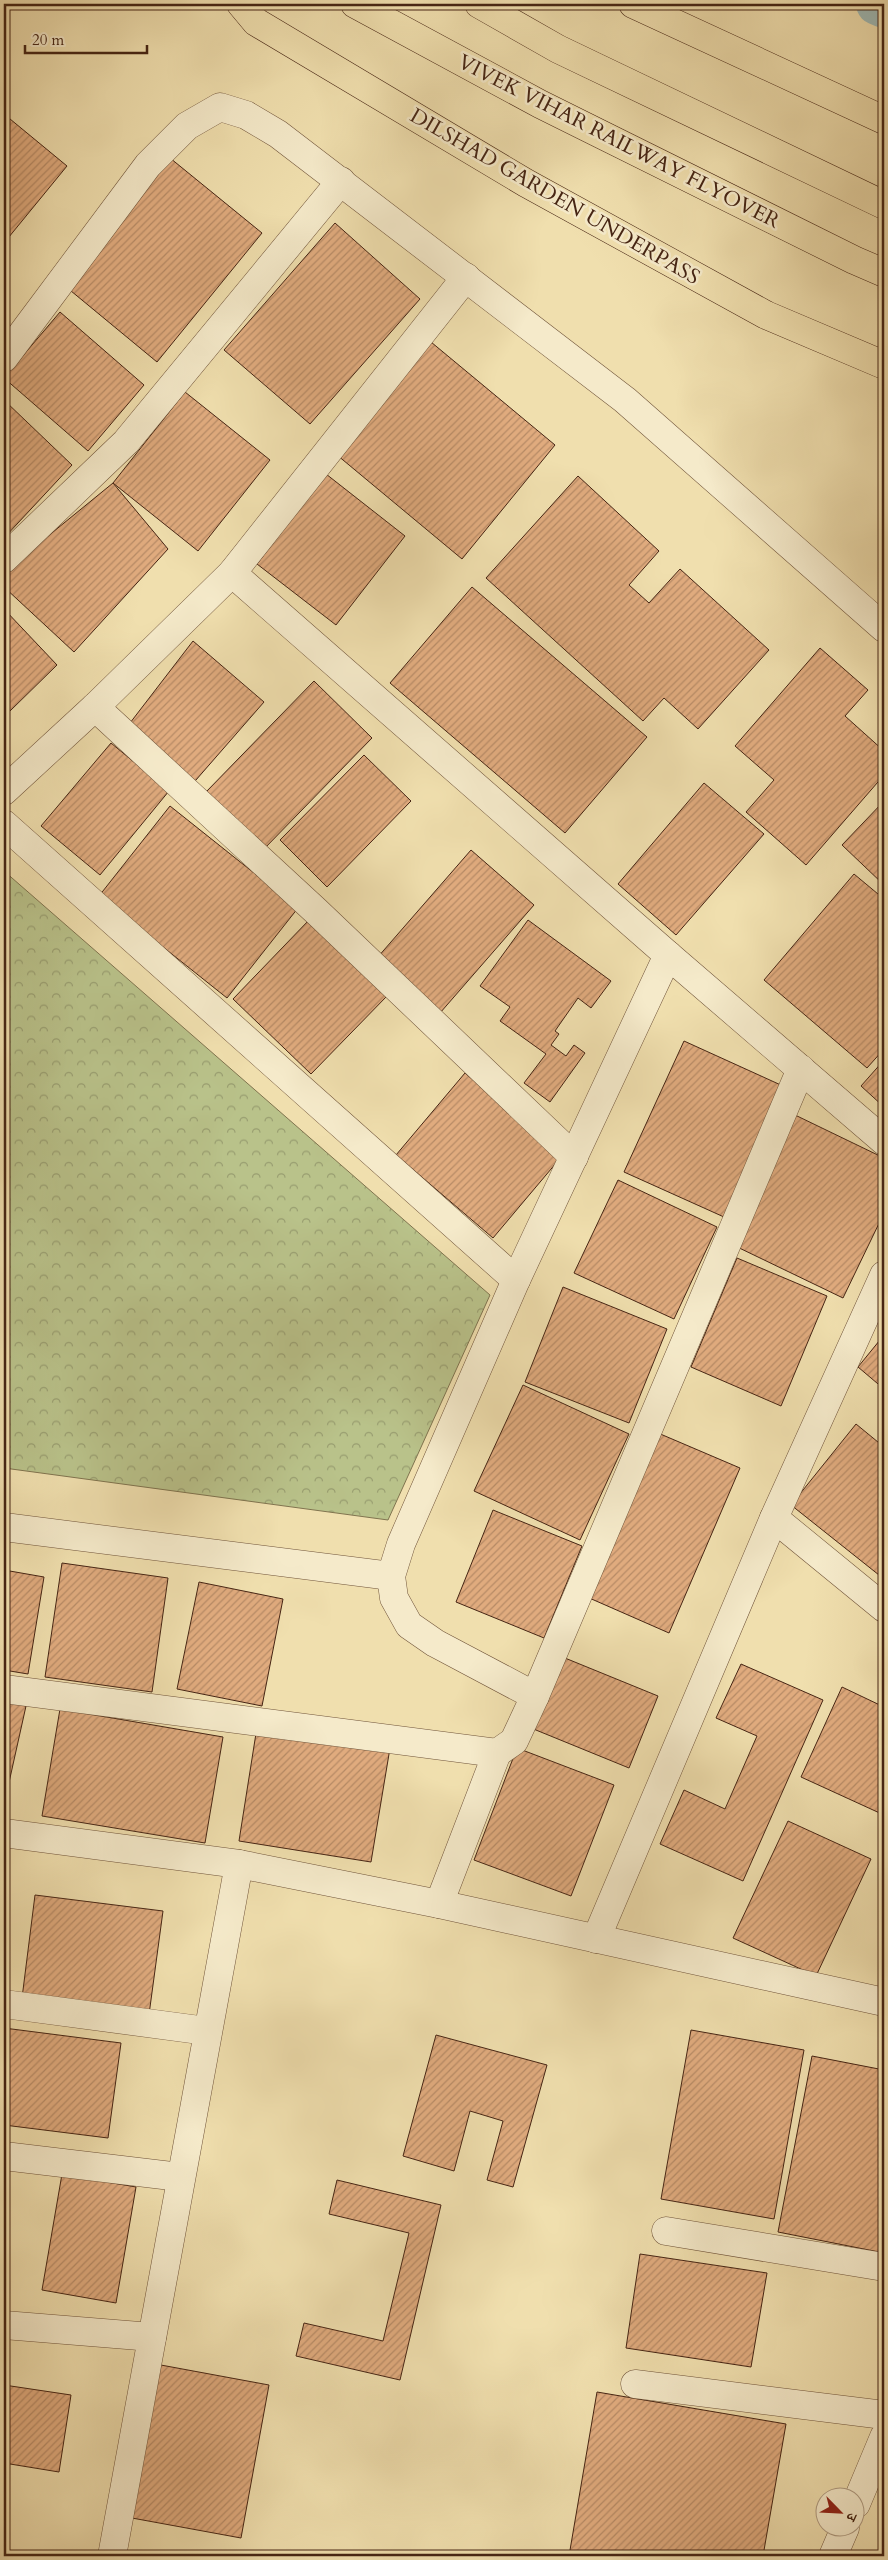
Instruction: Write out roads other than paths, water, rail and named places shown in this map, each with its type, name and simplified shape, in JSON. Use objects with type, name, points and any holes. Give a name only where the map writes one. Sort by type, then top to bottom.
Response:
[{"type":"main road","name":"DILSHAD GARDEN UNDERPASS","points":[[241,4],[256,22],[526,183],[766,315],[884,365]]},
{"type":"main road","name":"VIVEK VIHAR RAILWAY FLYOVER","points":[[355,4],[540,104],[854,260],[884,273]]},
{"type":"main road","points":[[479,4],[558,49],[884,205]]},
{"type":"main road","points":[[633,4],[884,120]]},
{"type":"street","points":[[4,358],[148,165],[187,126],[220,107],[246,115],[278,134],[625,400],[884,628]]},
{"type":"street","points":[[4,559],[126,442],[341,181]]},
{"type":"street","points":[[4,791],[95,707],[232,573],[466,277]]},
{"type":"street","points":[[232,573],[668,956],[884,1141]]},
{"type":"street","points":[[95,707],[323,918],[574,1157]]},
{"type":"street","points":[[4,824],[516,1280]]},
{"type":"street","points":[[535,1696],[435,1643],[410,1625],[394,1598],[391,1576],[401,1544],[516,1280],[668,956]]},
{"type":"street","points":[[439,1904],[497,1753],[514,1741],[535,1696],[801,1069]]},
{"type":"street","points":[[596,1939],[774,1518],[884,1275]]},
{"type":"street","points":[[774,1518],[884,1608]]},
{"type":"street","points":[[4,1527],[391,1576]]},
{"type":"street","points":[[4,1689],[497,1753]]},
{"type":"street","points":[[4,1833],[239,1864],[439,1904],[884,2002]]},
{"type":"street","points":[[112,2556],[180,2177],[239,1864]]},
{"type":"street","points":[[4,2004],[207,2031]]},
{"type":"street","points":[[4,2156],[180,2177]]},
{"type":"street","points":[[666,2231],[884,2266]]},
{"type":"street","points":[[4,2325],[152,2337]]},
{"type":"street","points":[[635,2384],[884,2415]]},
{"type":"street","points":[[863,2488],[884,2437]]},
{"type":"street","points":[[833,2556],[841,2538]]},
{"type":"waterway","points":[[877,4],[884,7]]}]
